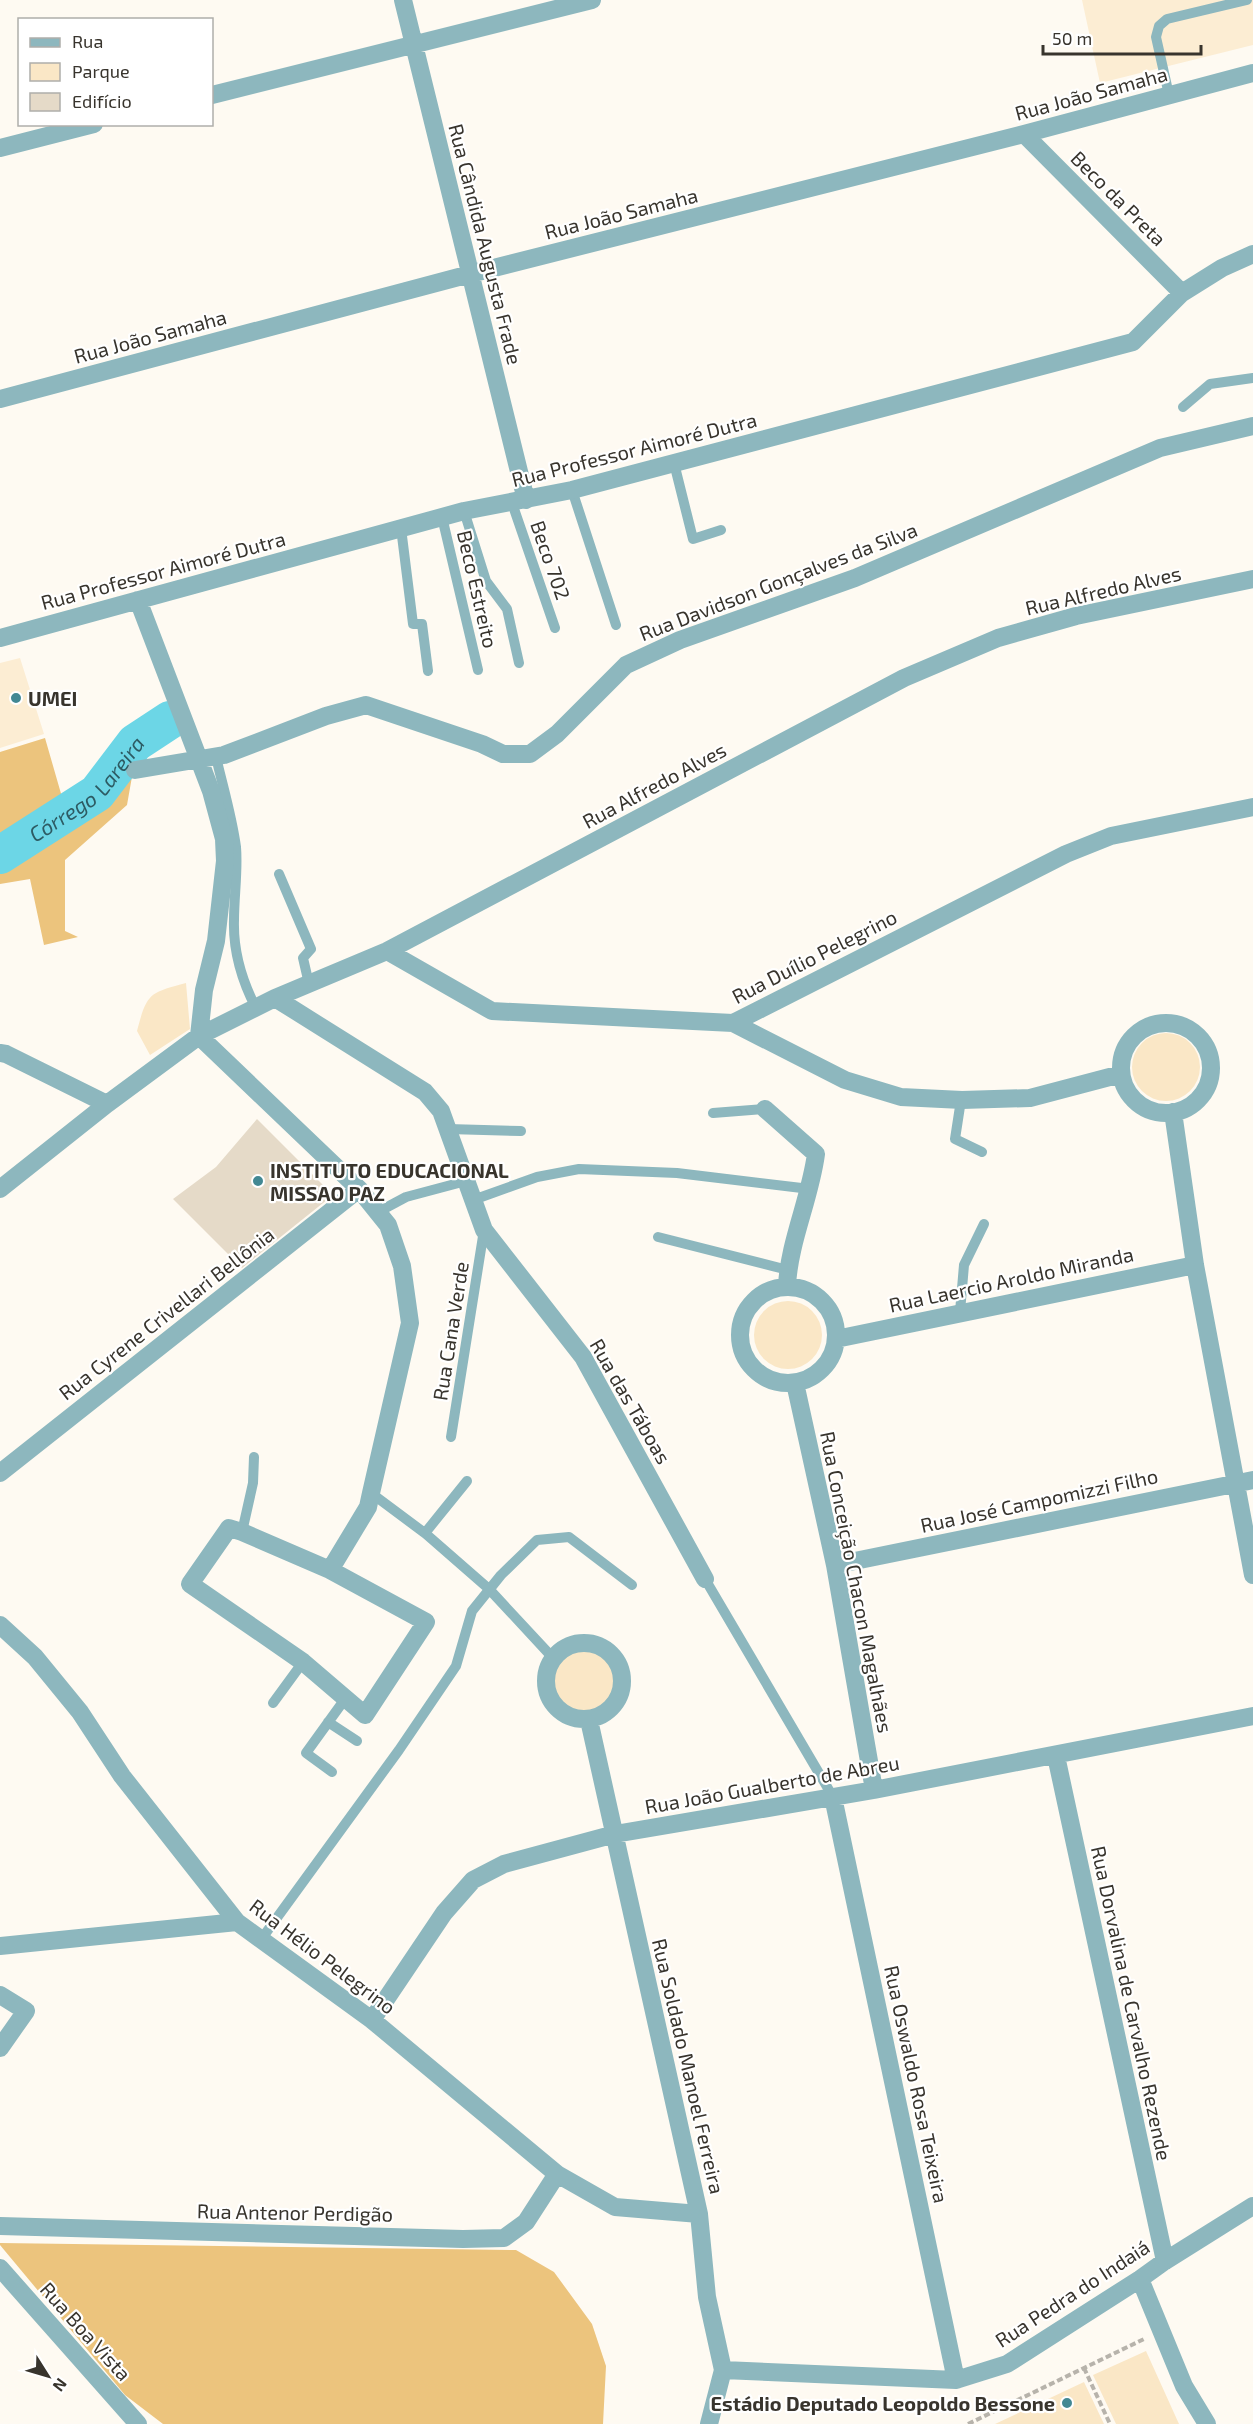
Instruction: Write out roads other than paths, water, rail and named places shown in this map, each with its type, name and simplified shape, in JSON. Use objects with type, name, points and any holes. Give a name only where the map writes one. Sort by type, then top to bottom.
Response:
[{"type":"street","name":"Rua Cândida Augusta Frade","points":[[403,0],[470,274],[519,502]]},
{"type":"street","points":[[213,95],[592,0]]},
{"type":"street","name":"Rua João Samaha","points":[[0,399],[470,274],[1024,134],[1253,73]]},
{"type":"street","points":[[0,148],[86,126]]},
{"type":"street","name":"Beco da Preta","points":[[1024,134],[1182,293]]},
{"type":"street","name":"Rua Professor Aimoré Dutra","points":[[0,638],[464,511],[572,490],[1133,342],[1182,293],[1222,268],[1253,254]]},
{"type":"street","name":"Rua Davidson Gonçalves da Silva","points":[[135,770],[208,759],[326,716],[366,705],[482,744],[503,754],[530,754],[557,734],[626,665],[669,645],[855,578],[1160,448],[1253,426]]},
{"type":"street","name":"Rua Alfredo Alves","points":[[0,1189],[107,1104],[200,1036],[275,998],[387,951],[904,678],[998,638],[1076,616],[1253,579]]},
{"type":"street","points":[[138,600],[208,759],[225,839],[225,861],[216,941],[204,990],[200,1036],[359,1189],[388,1225],[402,1266],[410,1323],[368,1507],[330,1569]]},
{"type":"street","name":"Rua Duílio Pelegrino","points":[[387,951],[492,1011],[733,1023],[1066,854],[1111,836],[1253,807]]},
{"type":"street","name":"Rua das Táboas","points":[[275,998],[425,1092],[441,1112],[483,1230],[583,1357],[705,1579]]},
{"type":"street","points":[[733,1023],[845,1080],[902,1097],[961,1100],[1030,1098],[1121,1074]]},
{"type":"street","points":[[1161,1023],[1176,1024],[1190,1030],[1202,1041],[1209,1054],[1211,1070],[1207,1084],[1199,1097],[1187,1107],[1173,1112],[1152,1110],[1134,1100],[1125,1088],[1121,1074],[1126,1046],[1135,1035],[1147,1027],[1161,1023]]},
{"type":"street","points":[[0,1053],[107,1104]]},
{"type":"street","points":[[765,1110],[816,1154],[810,1188],[787,1278],[758,1297],[747,1309],[741,1323],[740,1339],[743,1354],[752,1368],[764,1377],[779,1383],[795,1383],[810,1378],[823,1368],[832,1355],[836,1339],[835,1323],[828,1308],[817,1296],[787,1278]]},
{"type":"street","points":[[1173,1112],[1195,1264],[1245,1482],[1253,1575]]},
{"type":"street","name":"Rua Cyrene Crivellari Bellônia","points":[[0,1473],[359,1189]]},
{"type":"street","name":"Rua Laercio Aroldo Miranda","points":[[836,1339],[1195,1264]]},
{"type":"street","name":"Rua Conceição Chacon Magalhães","points":[[795,1383],[835,1565],[874,1790]]},
{"type":"street","name":"Rua José Campomizzi Filho","points":[[835,1565],[1245,1482]]},
{"type":"street","points":[[229,1528],[330,1569],[426,1622],[365,1715],[303,1662],[190,1584],[229,1528]]},
{"type":"street","name":"Rua Hélio Pelegrino","points":[[0,1625],[35,1657],[80,1712],[122,1776],[237,1922],[260,1941],[372,2020],[557,2174],[615,2207],[699,2214]]},
{"type":"street","points":[[586,1642],[599,1645],[609,1652],[617,1662],[622,1674],[622,1686],[611,1708],[601,1716],[589,1720],[570,1717],[554,1706],[547,1695],[545,1682],[546,1670],[553,1658],[562,1649],[586,1642]]},
{"type":"street","name":"Rua João Gualberto de Abreu","points":[[372,2020],[444,1913],[473,1880],[504,1864],[615,1834],[874,1790],[1253,1716]]},
{"type":"street","name":"Rua Soldado Manoel Ferreira","points":[[589,1720],[699,2214],[708,2297],[723,2370],[709,2424]]},
{"type":"street","name":"Rua Dorvalina de Carvalho Rezende","points":[[1056,1756],[1165,2261]]},
{"type":"street","name":"Rua Oswaldo Rosa Teixeira","points":[[833,1797],[956,2380]]},
{"type":"street","points":[[0,1946],[237,1922]]},
{"type":"street","points":[[0,1995],[26,2011],[0,2048]]},
{"type":"street","name":"Rua Antenor Perdigão","points":[[0,2226],[463,2239],[504,2238],[526,2222],[557,2174]]},
{"type":"street","name":"Rua Pedra do Indaiá","points":[[723,2370],[956,2380],[1007,2364],[1253,2206]]},
{"type":"street","name":"Rua Boa Vista","points":[[0,2268],[138,2424]]},
{"type":"street","points":[[1140,2279],[1184,2386],[1207,2424]]},
{"type":"lane","points":[[1169,95],[1156,37],[1159,26],[1167,19],[1247,0]]},
{"type":"lane","points":[[1183,407],[1210,384],[1253,378]]},
{"type":"lane","points":[[674,462],[693,539],[721,530]]},
{"type":"lane","points":[[572,490],[616,625]]},
{"type":"lane","name":"Beco 702","points":[[519,502],[555,628]]},
{"type":"lane","points":[[464,511],[486,581],[507,609],[519,663]]},
{"type":"lane","name":"Beco Estreito","points":[[442,517],[478,670]]},
{"type":"lane","points":[[401,528],[412,624],[422,624],[428,671]]},
{"type":"lane","points":[[208,759],[236,848],[234,921],[237,961],[243,970],[246,988],[256,1008]]},
{"type":"lane","points":[[279,874],[311,949],[303,958],[309,984]]},
{"type":"lane","points":[[961,1100],[955,1139],[982,1152]]},
{"type":"lane","points":[[713,1113],[765,1110]]},
{"type":"lane","points":[[448,1130],[521,1131]]},
{"type":"lane","points":[[473,1200],[537,1177],[579,1169],[677,1173],[810,1188]]},
{"type":"lane","points":[[378,1212],[406,1197],[466,1181]]},
{"type":"lane","points":[[960,1312],[964,1265],[984,1224]]},
{"type":"lane","name":"Rua Cana Verde","points":[[452,1437],[483,1230]]},
{"type":"lane","points":[[658,1237],[787,1278]]},
{"type":"lane","points":[[242,1532],[253,1483],[254,1457]]},
{"type":"lane","points":[[425,1533],[467,1481]]},
{"type":"lane","points":[[371,1493],[425,1533],[489,1589],[553,1658]]},
{"type":"lane","points":[[260,1941],[456,1666],[472,1611],[489,1589],[537,1540],[568,1537],[632,1585]]},
{"type":"lane","name":"Rua das Táboas","points":[[705,1579],[833,1797]]},
{"type":"lane","points":[[273,1703],[303,1662]]},
{"type":"lane","points":[[332,1772],[306,1753],[345,1699]]},
{"type":"lane","points":[[328,1722],[357,1741]]},
{"type":"waterway","name":"Córrego Lareira","points":[[0,855],[97,793],[135,743],[170,720]]},
{"type":"place","name":"UMEI","points":[[16,698]]},
{"type":"place","name":"INSTITUTO EDUCACIONAL MISSAO PAZ","points":[[258,1181]]},
{"type":"place","name":"Estádio Deputado Leopoldo Bessone","points":[[1067,2403]]}]
